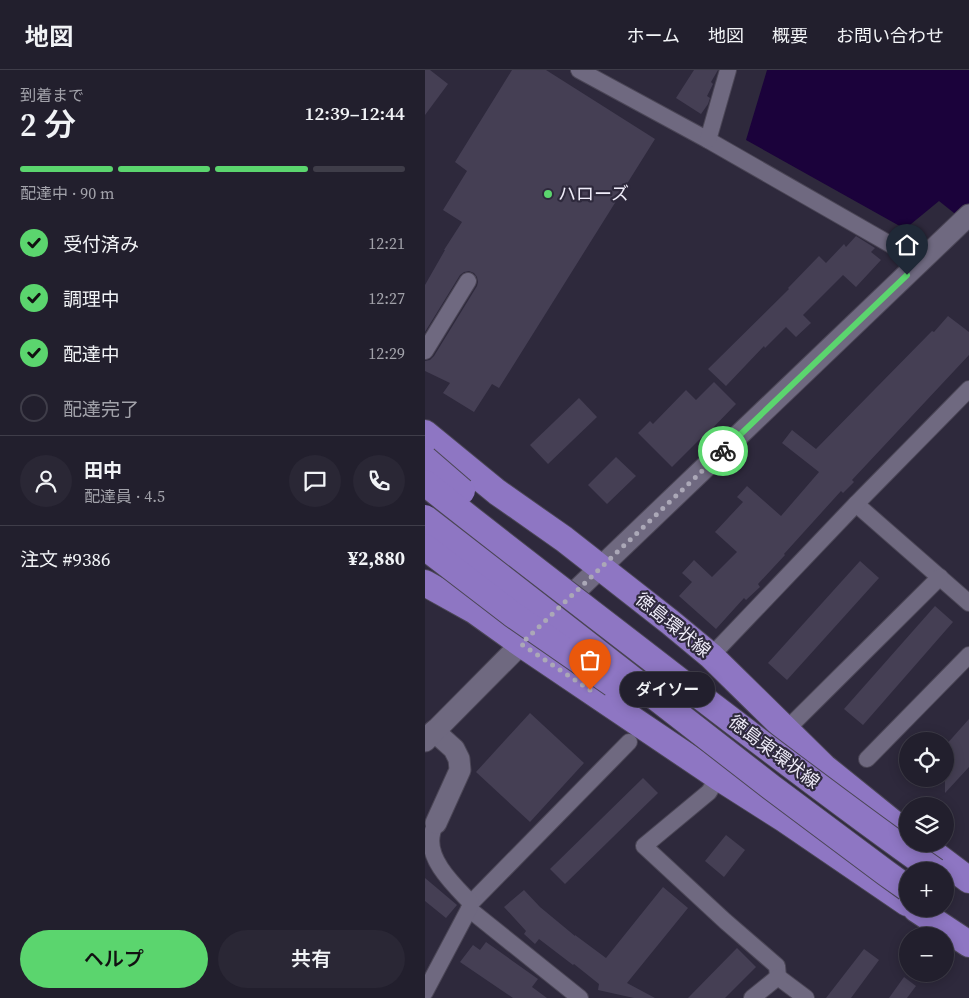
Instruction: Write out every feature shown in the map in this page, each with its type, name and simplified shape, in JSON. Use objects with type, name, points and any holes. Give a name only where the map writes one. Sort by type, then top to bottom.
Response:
[{"type":"main road","name":"徳島環状線","points":[[425,433],[497,492],[601,567],[711,656],[823,767],[899,828]]},
{"type":"main road","points":[[425,459],[660,666]]},
{"type":"main road","name":"徳島東環状線","points":[[425,483],[660,666],[853,813],[922,862]]},
{"type":"main road","points":[[425,518],[771,786],[899,882]]},
{"type":"main road","points":[[425,547],[561,650],[678,728],[771,786]]},
{"type":"main road","points":[[425,573],[521,644],[899,898]]},
{"type":"main road","points":[[425,583],[475,611]]},
{"type":"main road","points":[[932,852],[969,880]]},
{"type":"main road","points":[[954,885],[969,896]]},
{"type":"main road","points":[[928,917],[969,944]]},
{"type":"main road","points":[[950,917],[969,930]]},
{"type":"street","points":[[579,70],[708,140],[921,262]]},
{"type":"street","points":[[708,140],[728,70]]},
{"type":"street","points":[[580,998],[470,906],[437,863],[431,848],[431,835],[460,770],[459,759],[454,749],[429,736],[521,644],[969,215]]},
{"type":"street","points":[[425,352],[468,281]]},
{"type":"street","points":[[711,656],[969,389]]},
{"type":"street","points":[[856,504],[969,603]]},
{"type":"street","points":[[786,730],[940,577]]},
{"type":"street","points":[[867,759],[969,655]]},
{"type":"street","points":[[425,992],[470,906],[629,742]]},
{"type":"street","points":[[717,777],[709,792],[644,846],[777,966],[778,977],[806,998]]},
{"type":"street","points":[[753,998],[778,977]]},
{"type":"shaded area","points":[[767,70],[969,70],[969,225],[939,201],[905,229],[746,140]]},
{"type":"building","points":[[425,70],[430,70],[448,84],[425,115]]},
{"type":"building","points":[[512,70],[546,70],[655,139],[499,388],[492,384],[474,412],[443,393],[450,383],[425,371],[425,361],[430,360],[434,356],[477,286],[477,277],[469,271],[460,275],[425,332],[425,285],[462,222],[443,210],[467,171],[455,162]]},
{"type":"building","points":[[694,70],[718,70],[711,82],[713,84],[707,96],[710,98],[708,104],[701,114],[676,98]]},
{"type":"building","points":[[856,236],[875,248],[871,252],[881,260],[856,287],[843,275],[803,315],[811,323],[796,337],[786,327],[765,348],[764,346],[726,386],[708,369],[789,289],[819,256],[826,263],[844,244],[846,247]]},
{"type":"building","points":[[948,316],[969,332],[969,355],[852,480],[854,482],[843,493],[841,491],[784,554],[758,584],[760,587],[746,600],[744,598],[716,629],[679,596],[692,582],[682,573],[694,560],[712,577],[737,552],[715,532],[743,502],[737,497],[747,486],[781,516],[819,472],[782,443],[792,430],[816,449]]},
{"type":"building","points":[[714,382],[736,404],[672,467],[638,433],[650,421],[653,424],[686,390],[696,400]]},
{"type":"building","points":[[579,398],[597,417],[548,464],[530,445]]},
{"type":"building","points":[[616,457],[636,476],[607,504],[588,485]]},
{"type":"building","points":[[860,561],[879,578],[787,680],[768,663]]},
{"type":"building","points":[[935,606],[953,622],[863,725],[844,709]]},
{"type":"building","points":[[530,713],[584,763],[530,822],[476,772]]},
{"type":"building","points":[[969,719],[969,767],[954,783],[954,736]]},
{"type":"building","points":[[643,778],[658,793],[565,884],[550,869]]},
{"type":"building","points":[[945,787],[951,787],[945,793]]},
{"type":"building","points":[[726,835],[745,850],[724,877],[705,861]]},
{"type":"building","points":[[425,878],[457,905],[446,918],[425,901]]},
{"type":"building","points":[[663,887],[688,908],[627,983],[655,998],[634,998],[598,990],[599,984],[574,964],[539,939],[535,944],[524,934],[526,931],[504,907],[524,890],[540,907],[575,936],[606,958]]},
{"type":"building","points":[[486,942],[538,979],[532,987],[547,998],[513,998],[460,962],[473,945],[480,950]]},
{"type":"building","points":[[737,948],[756,967],[725,998],[688,998]]},
{"type":"building","points":[[864,949],[879,960],[851,998],[826,998]]},
{"type":"building","points":[[900,982],[911,982],[916,986],[907,998],[889,998]]},
{"type":"way so far","points":[[590,690],[521,644],[723,451]]},
{"type":"place","name":"ハローズ","points":[[548,194]]},
{"type":"place","name":"ダイソー","points":[[590,690]]},
{"type":"route","points":[[723,451],[907,275]]}]
